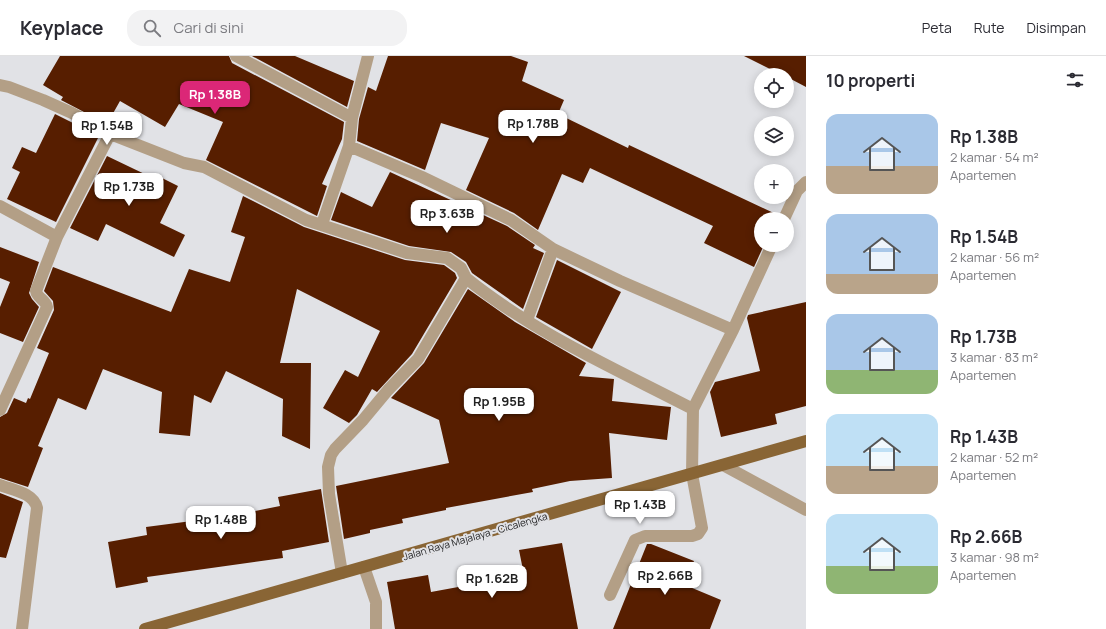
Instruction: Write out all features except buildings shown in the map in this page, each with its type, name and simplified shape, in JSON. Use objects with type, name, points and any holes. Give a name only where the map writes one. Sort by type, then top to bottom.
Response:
[{"type":"main road","name":"Jalan Raya Majalaya - Cicalengka","points":[[145,629],[806,441]]},
{"type":"street","points":[[236,56],[352,118]]},
{"type":"street","points":[[322,224],[349,146],[352,118],[368,56]]},
{"type":"street","points":[[4,86],[43,100],[72,113],[110,134],[184,163],[204,168],[306,220],[407,253],[447,258],[461,268],[466,278],[497,303],[693,409]]},
{"type":"street","points":[[0,410],[47,307],[46,302],[37,296],[36,291],[57,237],[110,134]]},
{"type":"street","points":[[349,146],[422,177],[511,220],[553,249],[620,281],[733,330]]},
{"type":"street","points":[[787,212],[797,191],[806,182]]},
{"type":"street","points":[[2,207],[57,237]]},
{"type":"street","points":[[527,320],[553,249]]},
{"type":"street","points":[[610,595],[635,540],[644,536],[692,536],[700,532],[702,525],[692,474],[693,409],[733,330],[769,252]]},
{"type":"street","points":[[342,573],[329,494],[328,467],[331,455],[388,390],[418,359],[466,278]]},
{"type":"street","points":[[723,465],[806,510]]},
{"type":"street","points":[[0,485],[32,498],[36,502],[37,508],[22,629]]},
{"type":"street","points":[[364,567],[376,602],[376,629]]}]
